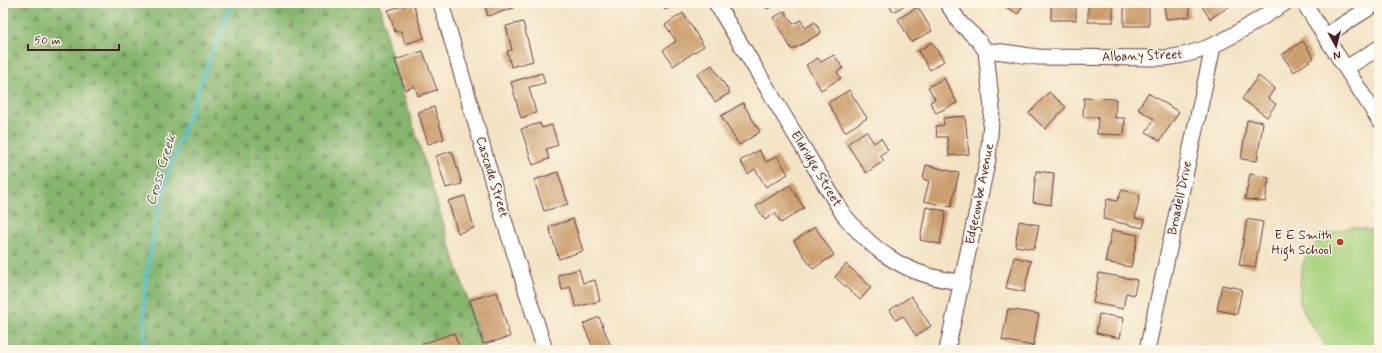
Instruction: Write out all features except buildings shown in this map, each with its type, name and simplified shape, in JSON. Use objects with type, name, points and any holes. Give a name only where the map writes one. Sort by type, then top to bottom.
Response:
[{"type":"street","name":"Cascade Street","points":[[441,3],[497,197],[545,350]]},
{"type":"street","name":"Eldridge Street","points":[[716,3],[843,214],[859,234],[877,250],[908,268],[929,276],[962,282]]},
{"type":"street","points":[[947,3],[960,23],[978,40],[986,51]]},
{"type":"street","name":"Albany Street","points":[[986,51],[998,50],[1022,56],[1039,57],[1165,58],[1181,56],[1213,47],[1285,3]]},
{"type":"street","points":[[1304,3],[1346,68],[1374,102],[1379,120]]},
{"type":"street","points":[[1325,36],[1377,3]]},
{"type":"street","name":"Broadell Drive","points":[[1147,350],[1213,47]]},
{"type":"street","points":[[1346,68],[1379,48]]},
{"type":"street","name":"Edgecombe Avenue","points":[[947,350],[991,142],[992,109],[986,51]]},
{"type":"green space","points":[[3,3],[379,3],[389,47],[455,261],[485,350],[3,350]]},
{"type":"green space","points":[[1352,227],[1370,230],[1379,234],[1379,350],[1328,350],[1300,304],[1301,274],[1307,254],[1313,246],[1321,240],[1340,230]]},
{"type":"waterway","name":"Cross Creek","points":[[144,350],[146,283],[153,239],[161,204],[181,136],[232,3]]},
{"type":"place","name":"E E Smith High School","points":[[1340,242]]}]
